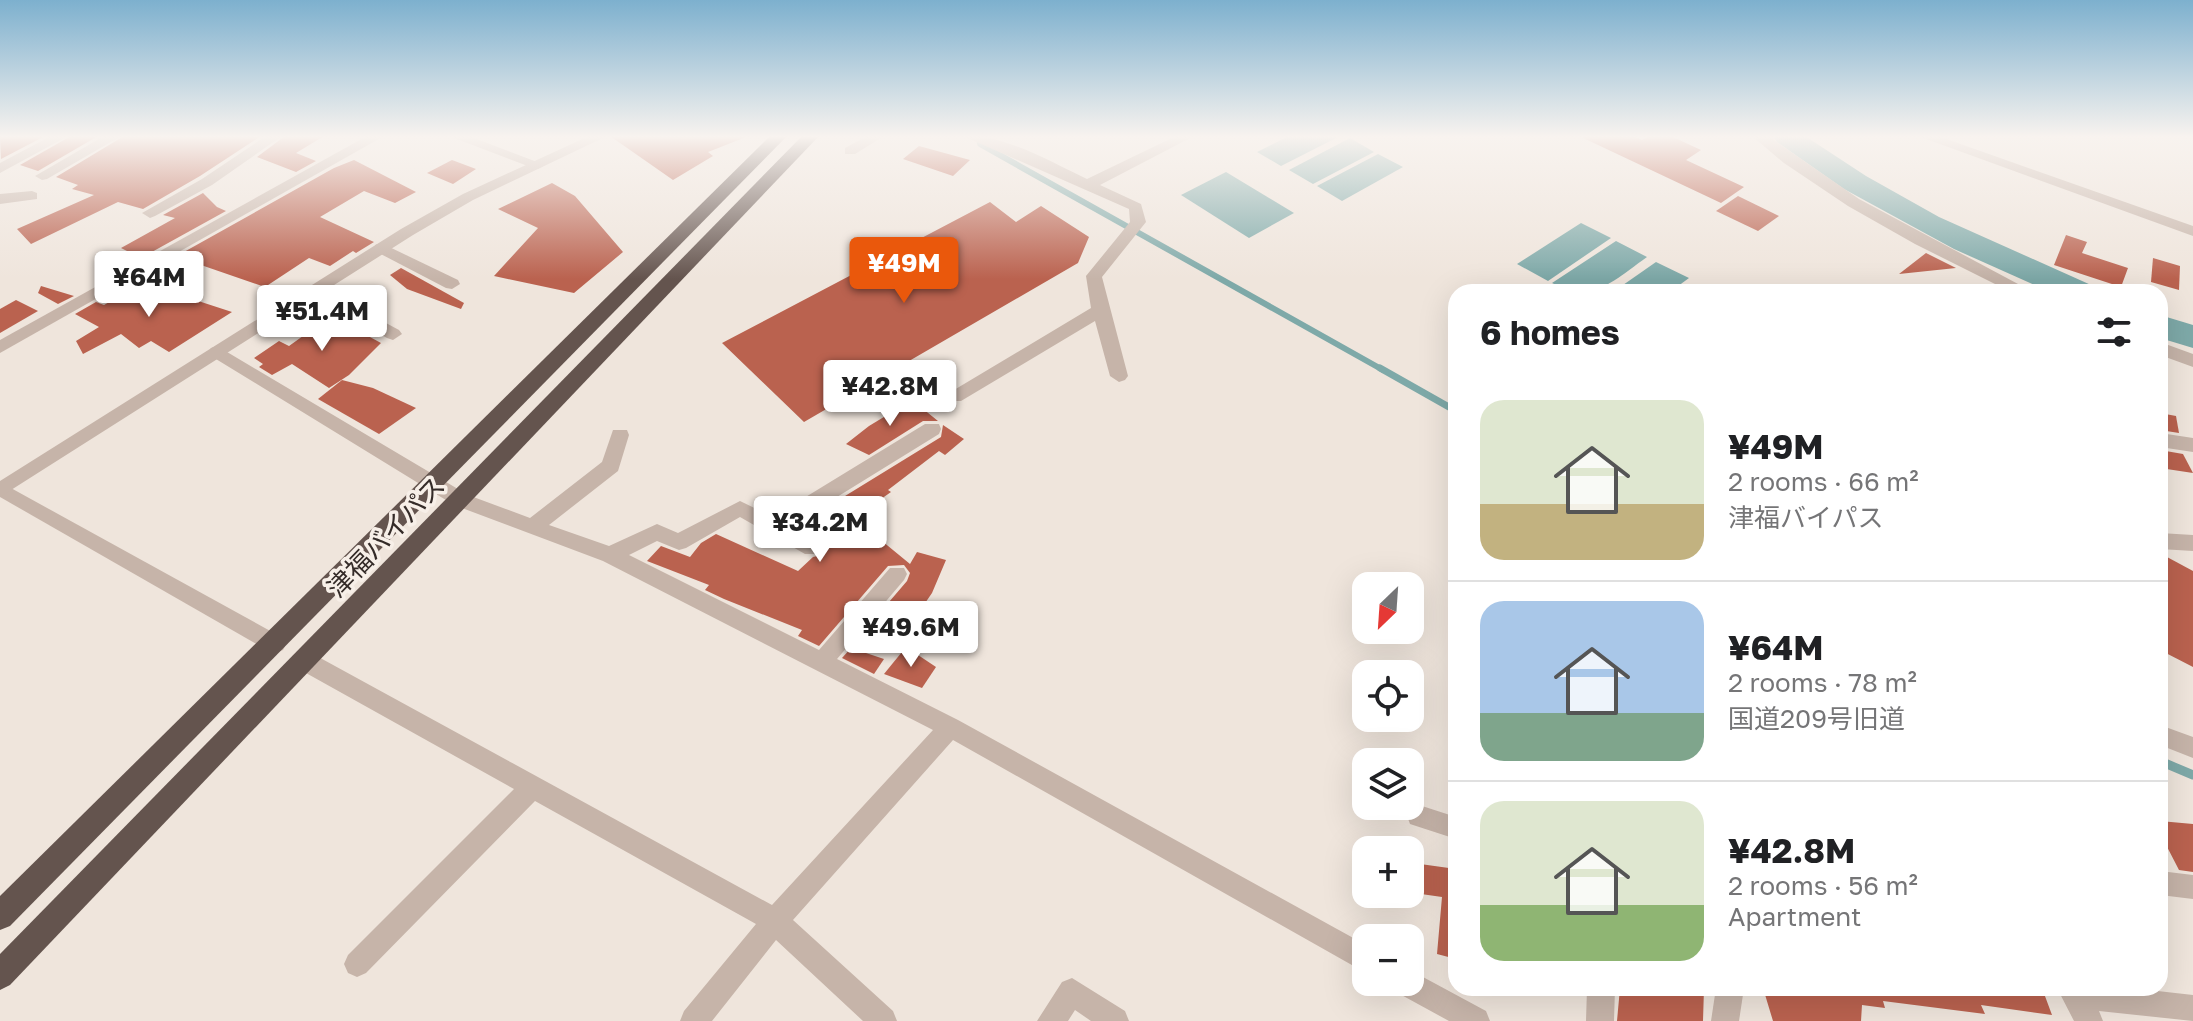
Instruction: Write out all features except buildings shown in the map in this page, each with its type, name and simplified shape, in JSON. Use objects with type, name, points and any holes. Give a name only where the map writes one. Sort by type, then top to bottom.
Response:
[{"type":"highway","name":"津福バイパス","points":[[0,916],[731,184]]},
{"type":"highway","name":"津福バイパス","points":[[0,975],[765,184]]},
{"type":"street","points":[[150,213],[204,184]]},
{"type":"street","points":[[0,347],[292,184]]},
{"type":"street","points":[[275,644],[0,490],[381,248],[468,197],[497,184]]},
{"type":"street","points":[[1089,184],[1136,207],[1138,222],[1094,276],[1100,310],[1119,376]]},
{"type":"street","points":[[1826,184],[1943,254],[2008,284]]},
{"type":"street","points":[[2059,184],[2193,231]]},
{"type":"street","points":[[0,199],[32,196]]},
{"type":"street","points":[[381,248],[452,284]]},
{"type":"street","points":[[315,290],[393,334]]},
{"type":"street","points":[[955,397],[1100,310]]},
{"type":"street","points":[[2168,351],[2193,361]]},
{"type":"street","points":[[217,352],[461,500],[610,555],[822,662],[950,727],[1352,952]]},
{"type":"street","points":[[773,527],[932,429]]},
{"type":"street","points":[[532,527],[611,466],[620,435]]},
{"type":"street","points":[[2168,441],[2193,445]]},
{"type":"street","points":[[610,555],[657,532],[679,542],[740,508],[812,548]]},
{"type":"street","points":[[2168,541],[2193,543]]},
{"type":"street","points":[[822,662],[897,574]]},
{"type":"street","points":[[305,661],[775,921],[883,1021]]},
{"type":"street","points":[[694,1021],[775,921],[950,727]]},
{"type":"street","points":[[2168,738],[2193,748]]},
{"type":"street","points":[[357,964],[533,787]]},
{"type":"street","points":[[1424,818],[1448,825]]},
{"type":"street","points":[[2168,884],[2193,887]]},
{"type":"street","points":[[1051,1021],[1072,992],[1115,1021]]},
{"type":"street","points":[[1424,992],[1476,1021]]},
{"type":"street","points":[[1600,1021],[1601,996]]},
{"type":"street","points":[[1725,1021],[1729,996]]},
{"type":"street","points":[[2075,996],[2089,1021]]},
{"type":"street","points":[[2101,996],[2193,1009]]},
{"type":"water","points":[[1203,184],[1245,184],[1294,213],[1249,238],[1181,195]]},
{"type":"water","points":[[1321,184],[1373,184],[1342,201],[1317,186]]},
{"type":"water","points":[[1581,223],[1611,238],[1548,281],[1517,264]]},
{"type":"water","points":[[1616,241],[1647,257],[1608,284],[1552,283]]},
{"type":"water","points":[[1656,262],[1689,278],[1681,284],[1624,284]]},
{"type":"waterway","points":[[1051,184],[1383,370]]},
{"type":"waterway","points":[[1856,184],[1965,242],[2061,284]]},
{"type":"waterway","points":[[2168,329],[2193,337]]},
{"type":"waterway","points":[[1380,368],[1448,406]]},
{"type":"waterway","points":[[2168,764],[2193,775]]}]
